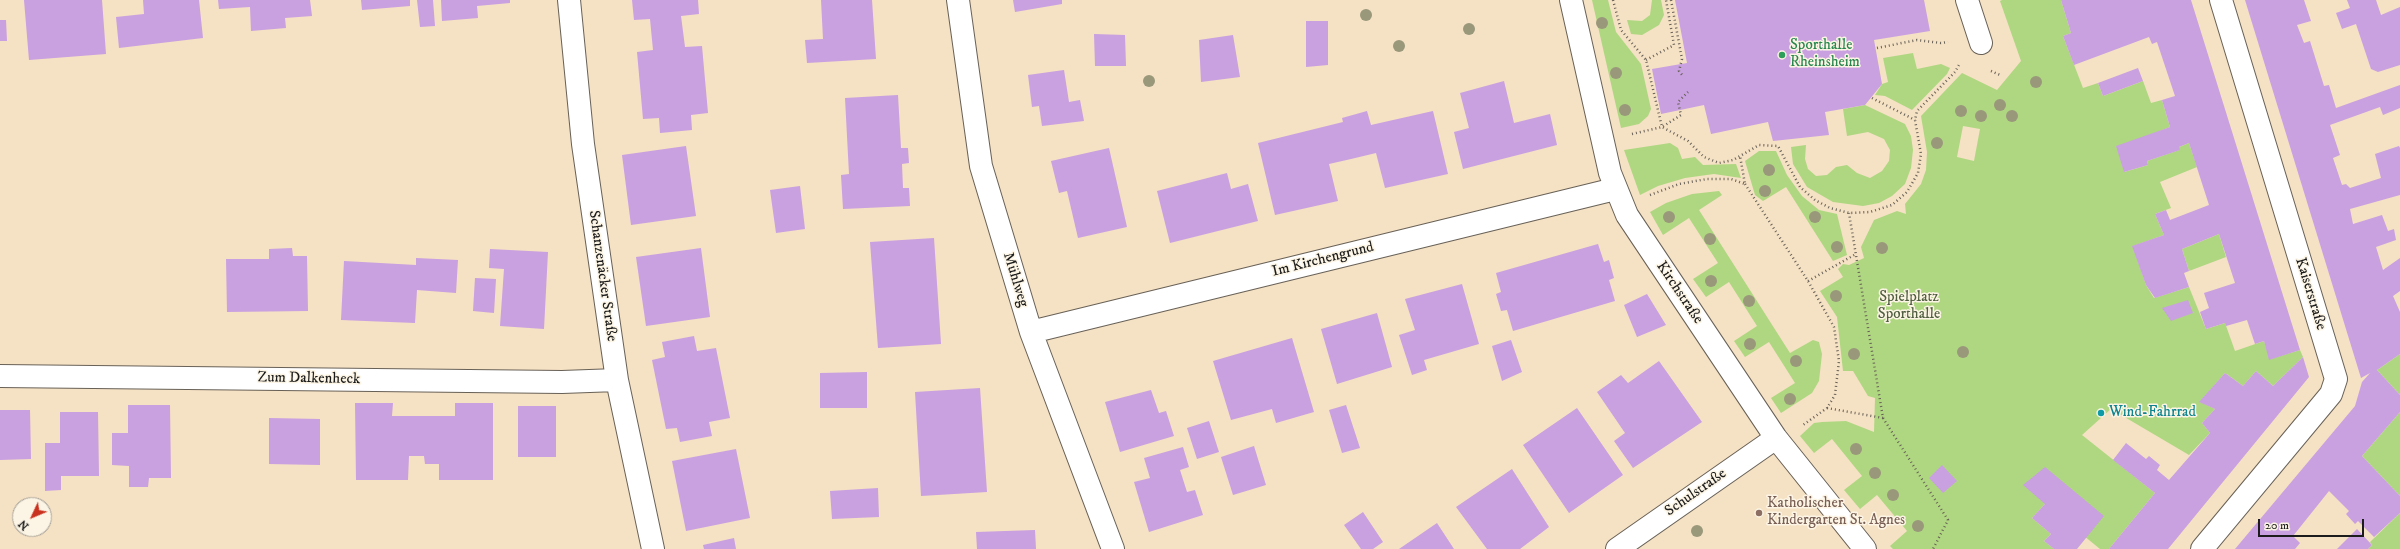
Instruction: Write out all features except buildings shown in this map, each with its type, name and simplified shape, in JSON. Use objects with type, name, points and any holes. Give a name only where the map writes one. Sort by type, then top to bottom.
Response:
[{"type":"street","name":"Schanzenäcker Straße","points":[[569,0],[583,144],[617,380],[652,549]]},
{"type":"street","name":"Mühlweg","points":[[958,0],[981,166],[1031,332],[1113,549]]},
{"type":"street","name":"Kirchstraße","points":[[1571,0],[1615,189],[1627,215],[1776,438],[1865,549]]},
{"type":"street","points":[[1967,0],[1981,43]]},
{"type":"street","name":"Kaiserstraße","points":[[2202,549],[2331,394],[2336,379],[2221,0]]},
{"type":"street","name":"Im Kirchengrund","points":[[1031,332],[1615,189]]},
{"type":"street","name":"Zum Dalkenheck","points":[[0,376],[562,382],[617,380]]},
{"type":"street","name":"Schulstraße","points":[[1617,549],[1776,438]]},
{"type":"path","points":[[1613,0],[1621,30],[1646,60],[1662,127],[1688,141],[1704,157],[1719,163],[1740,156],[1759,145],[1778,146],[1800,187],[1815,200],[1849,213],[1870,212],[1885,207],[1892,204],[1907,192],[1918,173],[1921,154],[1915,120],[1917,110],[1955,72],[1964,57]]},
{"type":"path","points":[[1646,60],[1674,45],[1666,0]]},
{"type":"path","points":[[1671,0],[1682,60],[1679,71],[1683,76]]},
{"type":"path","points":[[1877,48],[1918,40],[1941,43],[1949,42]]},
{"type":"path","points":[[1627,135],[1662,127],[1681,115],[1678,102],[1688,92]]},
{"type":"path","points":[[1872,98],[1915,120]]},
{"type":"path","points":[[1740,156],[1745,184],[1808,281],[1834,327],[1839,361],[1835,395],[1827,408],[1799,428]]},
{"type":"path","points":[[1645,198],[1679,184],[1707,179],[1731,179],[1745,184]]},
{"type":"path","points":[[1849,213],[1883,418],[1948,520],[1933,549]]},
{"type":"path","points":[[1808,281],[1856,254]]},
{"type":"path","points":[[1827,408],[1883,418]]},
{"type":"green space","points":[[1592,0],[1608,0],[1616,32],[1641,64],[1651,109],[1648,116],[1639,124],[1621,128]]},
{"type":"green space","points":[[1652,0],[1661,0],[1664,15],[1659,25],[1642,35],[1631,34],[1627,20],[1642,21],[1650,15]]},
{"type":"green space","name":"Spielplatz Sporthalle","points":[[2061,0],[2071,33],[2063,36],[2083,88],[2098,83],[2103,96],[2143,81],[2151,103],[2162,100],[2170,127],[2139,139],[2124,172],[2148,165],[2147,161],[2179,150],[2179,147],[2189,143],[2197,167],[2160,182],[2171,208],[2155,214],[2164,235],[2133,246],[2146,285],[2154,298],[2189,287],[2206,329],[2225,323],[2235,351],[2264,341],[2270,359],[2300,350],[2303,357],[2273,386],[2256,371],[2243,386],[2225,373],[2200,402],[2215,409],[2202,423],[2210,433],[2189,455],[2111,409],[2082,435],[2155,493],[2109,549],[2100,549],[2045,504],[2032,518],[2051,534],[2044,541],[2054,549],[1893,549],[1890,546],[1907,531],[1877,495],[1860,509],[1844,490],[1862,476],[1832,439],[1814,453],[1800,436],[1814,423],[1822,422],[1846,421],[1874,432],[1875,398],[1868,396],[1853,371],[1843,371],[1837,317],[1820,291],[1843,277],[1838,269],[1843,264],[1849,265],[1864,258],[1861,247],[1874,220],[1897,211],[1906,214],[1905,204],[1921,184],[1926,170],[1927,152],[1921,116],[1962,73],[1997,90],[2021,61],[2000,1]],"holes":[[[1963,126],[1980,129],[1974,161],[1957,157]]]},
{"type":"green space","points":[[1913,53],[1917,69],[1941,64],[1950,68],[1947,74],[1912,110],[1885,96],[1875,95],[1882,84],[1888,82],[1883,58]]},
{"type":"green space","points":[[1865,105],[1905,124],[1911,136],[1913,150],[1911,168],[1905,184],[1892,196],[1879,203],[1863,206],[1833,202],[1807,187],[1793,164],[1791,147],[1806,145],[1805,159],[1808,169],[1816,176],[1827,175],[1836,167],[1847,165],[1857,173],[1870,178],[1882,171],[1889,161],[1890,150],[1884,139],[1868,132],[1847,136],[1843,109]]},
{"type":"green space","points":[[1670,143],[1678,148],[1682,159],[1695,157],[1703,165],[1736,164],[1741,178],[1714,174],[1685,178],[1658,186],[1640,195],[1624,150]]},
{"type":"green space","points":[[1759,151],[1776,151],[1787,175],[1802,196],[1819,210],[1837,214],[1847,255],[1833,261],[1786,187],[1763,201],[1755,195],[1745,161]]},
{"type":"green space","points":[[1719,191],[1722,195],[1699,210],[1790,353],[1813,340],[1819,342],[1822,354],[1819,381],[1812,393],[1781,413],[1771,398],[1795,383],[1769,342],[1745,357],[1734,341],[1757,326],[1729,282],[1706,297],[1693,279],[1718,263],[1689,218],[1663,235],[1650,212],[1666,203],[1692,194]]},
{"type":"green space","points":[[2219,234],[2226,257],[2189,271],[2182,249]]},
{"type":"green space","points":[[2400,354],[2400,395],[2377,370]]},
{"type":"green space","points":[[2400,412],[2400,496],[2362,456]]},
{"type":"green space","points":[[2400,513],[2400,549],[2368,549],[2372,545],[2370,542]]},
{"type":"place","name":"Sporthalle Rheinsheim","points":[[1782,55]]},
{"type":"place","name":"Wind-Fahrrad","points":[[2101,413]]},
{"type":"place","name":"Katholischer Kindergarten St. Agnes","points":[[1759,513]]}]
